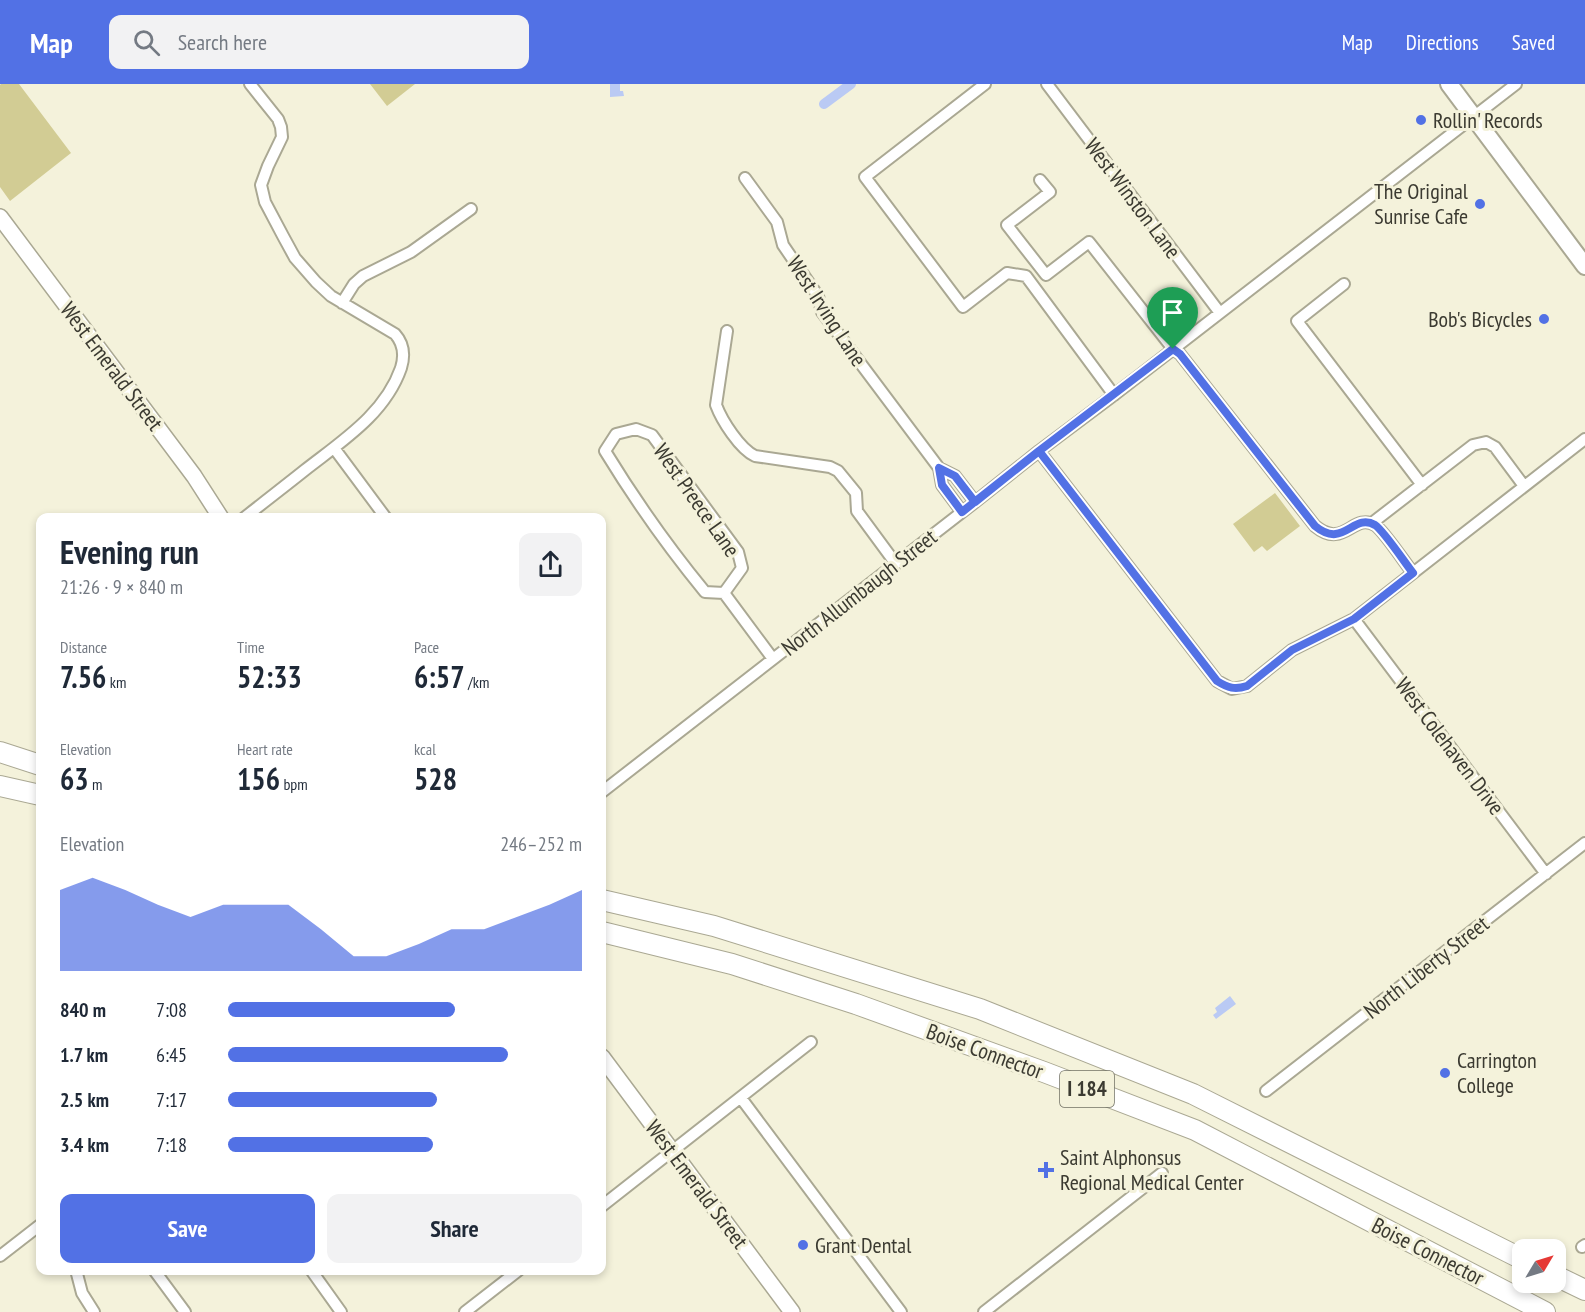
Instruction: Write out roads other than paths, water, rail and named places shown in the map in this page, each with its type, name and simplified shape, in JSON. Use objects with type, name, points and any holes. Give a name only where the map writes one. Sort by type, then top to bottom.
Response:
[{"type":"highway","points":[[0,752],[36,766]]},
{"type":"highway","points":[[0,760],[36,767]]},
{"type":"highway","points":[[0,786],[36,794]]},
{"type":"highway","name":"Boise Connector","points":[[606,901],[714,927],[980,1009],[1193,1094],[1512,1254]]},
{"type":"highway","name":"Boise Connector","points":[[606,933],[732,964],[856,1004],[1195,1130],[1545,1312]]},
{"type":"highway","points":[[1566,1281],[1585,1290]]},
{"type":"main road","points":[[1449,84],[1585,266]]},
{"type":"main road","name":"West Emerald Street","points":[[0,217],[194,476],[218,513]]},
{"type":"main road","name":"West Emerald Street","points":[[606,1062],[792,1312]]},
{"type":"street","points":[[250,84],[278,119],[281,127],[282,137],[261,185],[266,202],[295,258],[331,296],[395,334],[403,347],[403,360],[398,378],[377,410],[334,448],[250,513]]},
{"type":"street","points":[[984,84],[865,177],[963,307],[1007,273],[1026,276],[1114,395]]},
{"type":"street","name":"West Winston Lane","points":[[1047,84],[1220,313]]},
{"type":"street","name":"North Allumbaugh Street","points":[[606,789],[1039,451],[1516,84]]},
{"type":"street","name":"West Irving Lane","points":[[745,178],[777,222],[783,245],[818,296],[822,312],[939,468],[955,476],[975,502]]},
{"type":"street","points":[[1040,180],[1050,192],[1007,225],[1046,275],[1089,242],[1315,526],[1322,532],[1337,535],[1359,523],[1372,523],[1380,529],[1413,573]]},
{"type":"street","points":[[342,303],[354,284],[363,276],[411,252],[471,209]]},
{"type":"street","points":[[1344,284],[1297,321],[1422,484]]},
{"type":"street","points":[[727,331],[716,405],[720,416],[747,452],[755,456],[830,467],[838,471],[856,493],[857,511],[896,564]]},
{"type":"street","name":"West Preece Lane","points":[[636,429],[652,435],[738,552],[742,568],[724,593],[705,592],[634,498],[605,451],[616,434],[636,429]]},
{"type":"street","points":[[1039,451],[1217,681],[1232,689],[1247,686],[1292,650],[1354,619],[1585,439]]},
{"type":"street","points":[[1372,523],[1473,445],[1486,442],[1495,447],[1524,486]]},
{"type":"street","points":[[334,448],[382,513]]},
{"type":"street","name":"West Irving Lane","points":[[939,468],[942,485],[962,512]]},
{"type":"street","name":"West Preece Lane","points":[[724,593],[773,659]]},
{"type":"street","name":"West Colehaven Drive","points":[[1354,619],[1546,874]]},
{"type":"street","name":"North Liberty Street","points":[[1266,1091],[1585,843]]},
{"type":"street","points":[[606,1203],[811,1042]]},
{"type":"street","points":[[741,1098],[901,1312]]},
{"type":"street","points":[[984,1312],[1162,1173]]},
{"type":"street","points":[[0,1256],[36,1228]]},
{"type":"street","points":[[77,1275],[81,1293],[94,1312]]},
{"type":"street","points":[[158,1275],[185,1312]]},
{"type":"street","points":[[315,1275],[341,1312]]},
{"type":"street","points":[[465,1312],[513,1275]]},
{"type":"water","points":[[610,84],[620,84],[620,91],[623,91],[624,96],[610,97]]},
{"type":"water","points":[[1230,996],[1236,1004],[1216,1019],[1213,1015],[1217,1012],[1215,1008]]},
{"type":"waterway","points":[[824,104],[851,84]]},
{"type":"place","name":"Rollin' Records","points":[[1421,120]]},
{"type":"place","name":"The Original Sunrise Cafe","points":[[1480,204]]},
{"type":"place","name":"Bob's Bicycles","points":[[1544,319]]},
{"type":"place","name":"Carrington College","points":[[1445,1073]]},
{"type":"place","name":"Saint Alphonsus Regional Medical Center","points":[[1046,1170]]},
{"type":"place","name":"Grant Dental","points":[[803,1245]]}]
